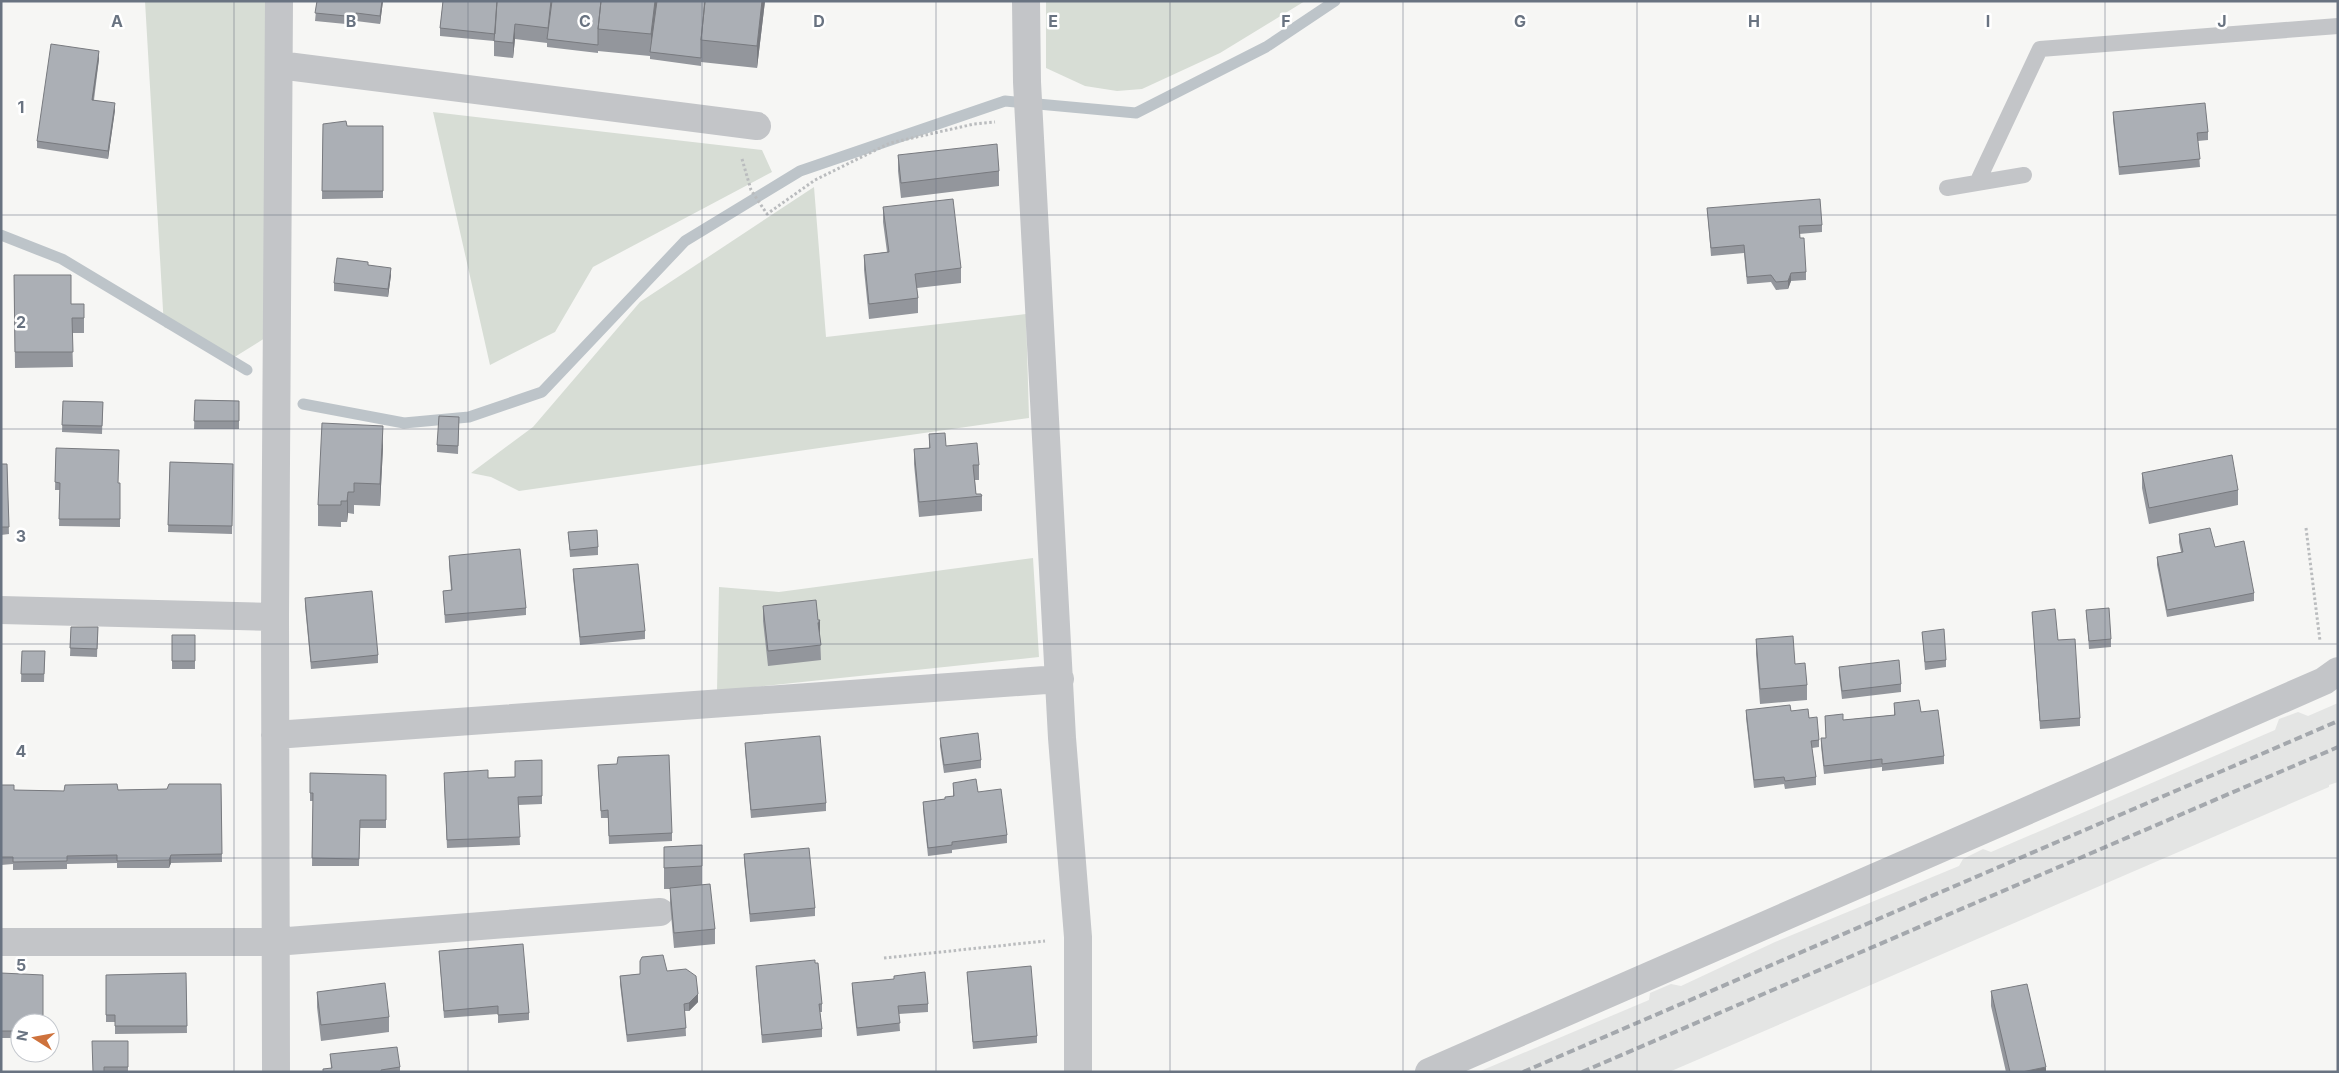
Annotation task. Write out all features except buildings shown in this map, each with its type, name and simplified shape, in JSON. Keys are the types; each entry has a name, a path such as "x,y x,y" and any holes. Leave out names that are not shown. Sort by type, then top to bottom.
{"street":[{"path":"276,1072 275,616 279,1"},
{"path":"1026,1 1027,82 1060,679 1078,937 1078,1072"},
{"path":"279,65 757,126"},
{"path":"1,610 275,616"},
{"path":"1429,1072 2331,676"},
{"path":"275,735 1060,679"},
{"path":"1,942 276,942 660,912"}],"lane":[{"path":"1977,183 2040,49 2338,26"},
{"path":"1947,188 2024,175"}],"path":[{"path":"751,190 767,214 815,180 890,143 974,124 1030,118"},
{"path":"2306,528 2331,676"},
{"path":"884,958 1078,937"}],"shaded area":[{"path":"145,1 265,1 265,338 233,358 164,327"},
{"path":"1046,1 1305,1 1220,53 1142,89 1117,91 1085,86 1046,68"},
{"path":"433,112 762,150 772,172 593,267 555,332 490,365"},
{"path":"814,187 826,337 1026,314 1029,418 519,491 491,477 471,473 533,427 640,302"},
{"path":"1033,558 1039,657 717,691 719,587 779,592"},
{"path":"2338,703 2338,782 1697,1060 1669,1072 1478,1072 1649,1000 1650,993 1671,984 1681,986 1775,942 1959,866 1963,859 1983,849 1991,852 2275,730 2279,719 2298,712 2308,716"}],"waterway":[{"path":"303,404 404,423 469,417 542,392 685,241 800,171 1005,101 1136,113 1266,47 1335,1"},
{"path":"1,235 62,259 247,370"}],"railway":[{"path":"1523,1072 2338,721"},
{"path":"1582,1072 2338,747"}]}
